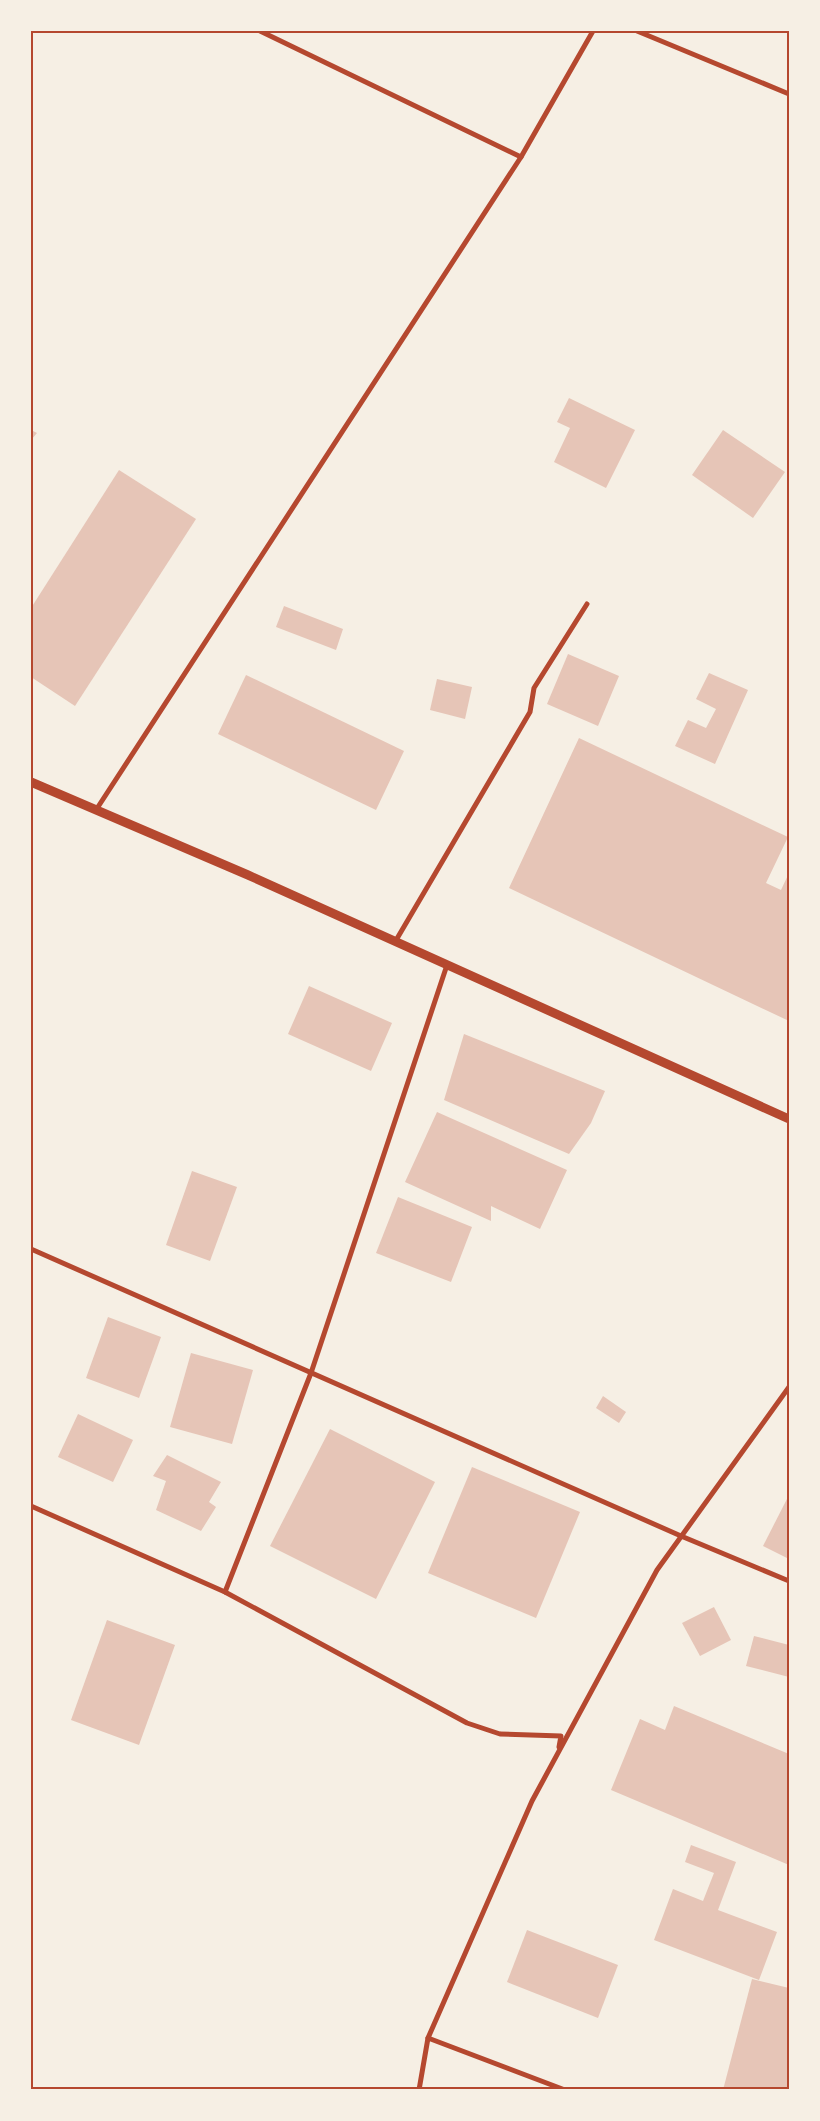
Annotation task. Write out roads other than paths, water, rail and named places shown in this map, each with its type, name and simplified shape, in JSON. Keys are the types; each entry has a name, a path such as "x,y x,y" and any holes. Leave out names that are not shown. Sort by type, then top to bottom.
{"street":[{"path":"260,31 520,158"},
{"path":"96,810 520,158 593,31"},
{"path":"637,31 789,94"},
{"path":"395,942 530,712 534,688 587,604"},
{"path":"31,782 447,965 789,1119"},
{"path":"225,1592 311,1373 447,965"},
{"path":"31,1249 681,1536 789,1581"},
{"path":"419,2090 428,2038 532,1800 657,1570 789,1387"},
{"path":"31,1506 225,1592 467,1723 500,1734 561,1736 558,1753"},
{"path":"428,2038 565,2090"}]}
